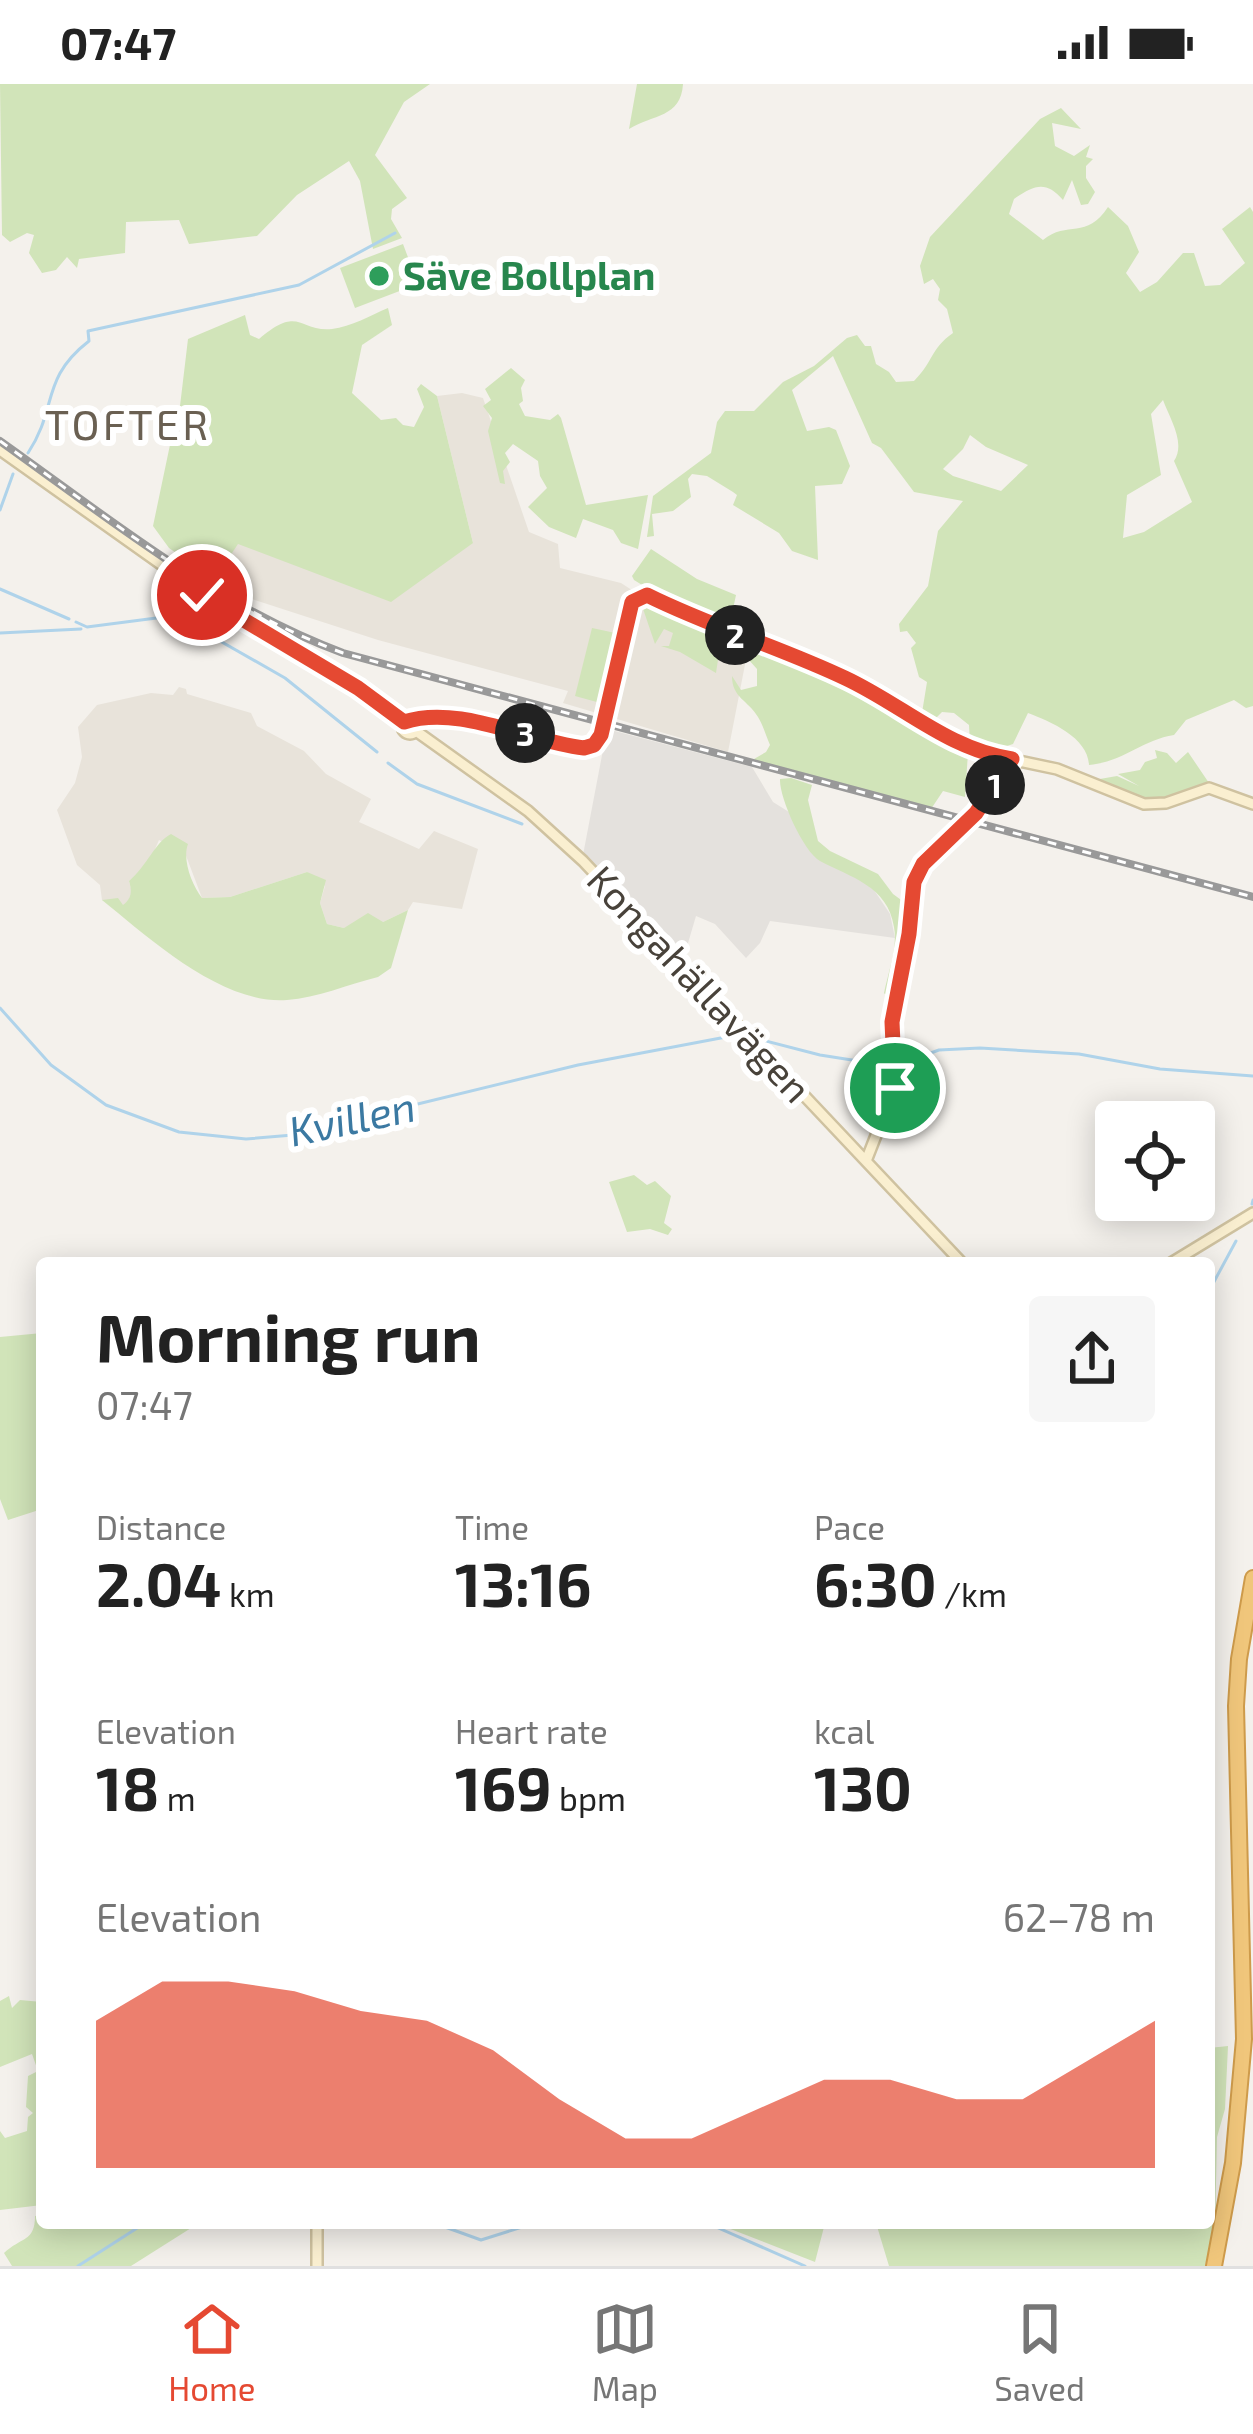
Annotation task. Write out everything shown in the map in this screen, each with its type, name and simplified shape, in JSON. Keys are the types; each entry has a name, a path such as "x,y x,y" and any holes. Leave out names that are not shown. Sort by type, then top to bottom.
{"highway":[{"path":"1214,2266 1231,2175 1244,2039 1236,1706 1253,1578"}],"street":[{"name":"Kongahällavägen","path":"0,450 202,595 358,688 516,801 583,860 959,1257"},
{"path":"411,724 418,716 477,721 586,747 600,737 630,607 637,596 647,595 676,611 842,676 962,746 1076,775 1144,804 1209,788 1253,804"},
{"path":"866,1161 889,1112 897,1076 892,1022 915,878 923,864 964,828 1012,759"},
{"path":"1181,1257 1253,1213"},
{"path":"317,2229 317,2266"}],"shaded area":[{"path":"462,393 483,398 529,532 558,544 560,568 621,583 669,614 749,644 728,752 563,703 568,691 378,640 249,598 214,581 237,544 473,543 437,396"},
{"path":"179,687 187,694 251,713 257,726 304,751 326,774 371,799 359,822 419,849 434,831 478,849 462,909 413,902 408,910 383,922 344,928 327,924 320,903 325,886 307,872 230,897 202,898 185,853 159,840 148,865 129,881 128,901 123,906 102,900 100,885 77,865 57,810 75,783 82,757 78,727 97,705 151,693 173,695"},
{"path":"607,729 752,767 773,802 789,812 799,833 874,890 890,914 895,938 770,921 746,958 715,924 696,916 683,960 583,855"}],"green space":[{"path":"0,84 430,84 404,102 375,155 407,198 392,209 391,219 402,238 373,249 360,181 349,161 297,195 257,236 189,244 179,220 126,222 125,253 79,259 77,268 67,257 56,270 42,273 29,253 34,235 27,233 10,242 2,235"},
{"path":"637,84 683,84 671,109 629,129"},
{"path":"1061,108 1081,129 1052,123 1055,146 1074,156 1090,145 1086,157 1093,159 1086,166 1086,178 1095,192 1088,204 1081,205 1072,180 1063,200 1051,189 1034,188 1014,199 1009,214 1043,240 1085,227 1108,207 1128,226 1139,252 1126,273 1140,292 1157,282 1183,253 1194,253 1205,286 1220,285 1245,263 1222,229 1250,207 1253,212 1253,706 1246,708 1234,700 1186,720 1174,735 1089,765 1076,739 1028,713 1013,744 1007,746 1010,756 970,746 969,725 954,713 942,712 929,725 921,719 927,682 919,677 911,648 916,643 907,631 900,632 899,624 928,586 938,531 963,501 914,492 872,443 833,356 792,390 807,431 836,430 850,466 842,484 815,486 818,560 792,551 779,533 733,505 737,495 707,476 692,474 688,479 691,497 673,511 652,514 654,536 647,537 653,496 711,453 717,422 725,411 754,411 783,382 814,366 847,338 857,335 865,346 871,346 876,364 896,382 914,381 953,333 947,309 938,300 940,289 933,279 924,284 920,266 930,237 1040,119","holes":["1163,400 1178,439 1174,461 1192,502 1144,532 1123,538 1127,495 1161,475 1151,414","970,435 986,447 1028,465 1001,491 953,476 943,469"]},
{"name":"Säve Bollplan","path":"403,244 418,284 355,308 340,268"},
{"path":"388,308 392,325 362,345 352,393 381,420 396,418 414,427 424,407 417,389 421,384 437,396 473,543 391,602 238,544 226,562 200,570 169,548 153,526 171,440 188,436 195,427 190,409 180,406 188,339 245,315 250,335 259,339 291,321 332,329"},
{"path":"511,368 525,380 519,404 525,416 550,420 558,414 561,418 586,505 648,495 638,549 621,543 613,530 583,519 576,538 549,527 528,507 547,488 538,461 513,444 505,453 510,462 503,471 505,484 500,483 488,431 492,418 483,406 491,400 485,389"},
{"path":"651,549 697,579 736,595 729,628 678,607 634,580 632,576"},
{"path":"648,599 715,631 716,673 661,646 669,646 673,633 664,629 655,644 640,600"},
{"path":"592,628 620,634 604,704 575,696"},
{"path":"754,646 849,684 968,753 965,797 943,791 931,809 758,762 754,759 770,745 758,717 735,689 732,676 741,690 757,686 757,669 748,659"},
{"path":"1155,750 1167,753 1176,763 1188,752 1209,783 1153,801 1094,780 1117,776 1139,786 1118,774 1140,770 1145,762 1157,758"},
{"path":"780,779 812,785 808,800 818,841 878,874 908,905 890,1019 884,993 895,943 890,913 876,892 820,861 806,846 783,798"},
{"path":"171,834 188,844 189,872 202,898 230,897 307,872 326,880 320,903 327,924 344,928 368,913 383,922 408,910 391,968 378,977 287,1000 262,999 212,981 102,900 118,898 123,905 130,894 129,881"},
{"path":"634,1175 647,1185 655,1181 671,1196 664,1223 672,1229 668,1235 650,1229 627,1232 609,1182"},
{"path":"36,1334 36,1511 8,1520 0,1499 0,1337"},
{"path":"9,1996 12,2008 20,2000 36,2001 36,2065 32,2054 0,2067 0,2001"},
{"path":"1228,2046 1225,2109 1217,2137 1215,2231 1205,2266 889,2266 878,2229 1215,2229 1215,2047"},
{"path":"36,2072 36,2206 0,2210 0,2131 5,2138 27,2131 33,2113 26,2107 28,2076"},
{"path":"35,2216 36,2229 190,2229 131,2266 12,2266 4,2253 30,2235"},
{"path":"730,2229 823,2229 815,2262"}],"waterway":[{"path":"28,453 56,381 89,341 88,331 299,285 395,233"},
{"path":"0,510 13,474"},
{"path":"0,589 69,619"},
{"path":"76,622 87,627 195,613 194,626"},
{"path":"0,633 81,629"},
{"path":"199,629 285,678 377,752"},
{"path":"388,763 417,784 522,824"},
{"name":"Kvillen","path":"0,1008 51,1065 106,1105 179,1132 246,1139 317,1133 578,1065 741,1038"},
{"name":"Kvillen","path":"758,1039 890,1066"},
{"name":"Kvillen","path":"900,1064 939,1050 980,1048 1079,1054 1160,1069 1253,1076"},
{"path":"1252,1204 1253,1200"},
{"path":"1215,1280 1236,1241"},
{"path":"78,2266 136,2229"},
{"path":"451,2229 481,2240 516,2229"},
{"path":"721,2229 805,2266"}],"railway":[{"path":"0,441 208,586 296,634 343,653 1253,897"}],"place":[{"name":"Säve Bollplan","path":"379,276"}],"district":[{"name":"TOFTER","path":"128,425"}],"route":[{"path":"202,595 358,688 404,722 418,716 465,719 584,748 594,745 601,735 632,602 647,595 676,611 842,676 962,746 1012,759 961,832 923,864 914,882 892,1022 895,1088"}]}
